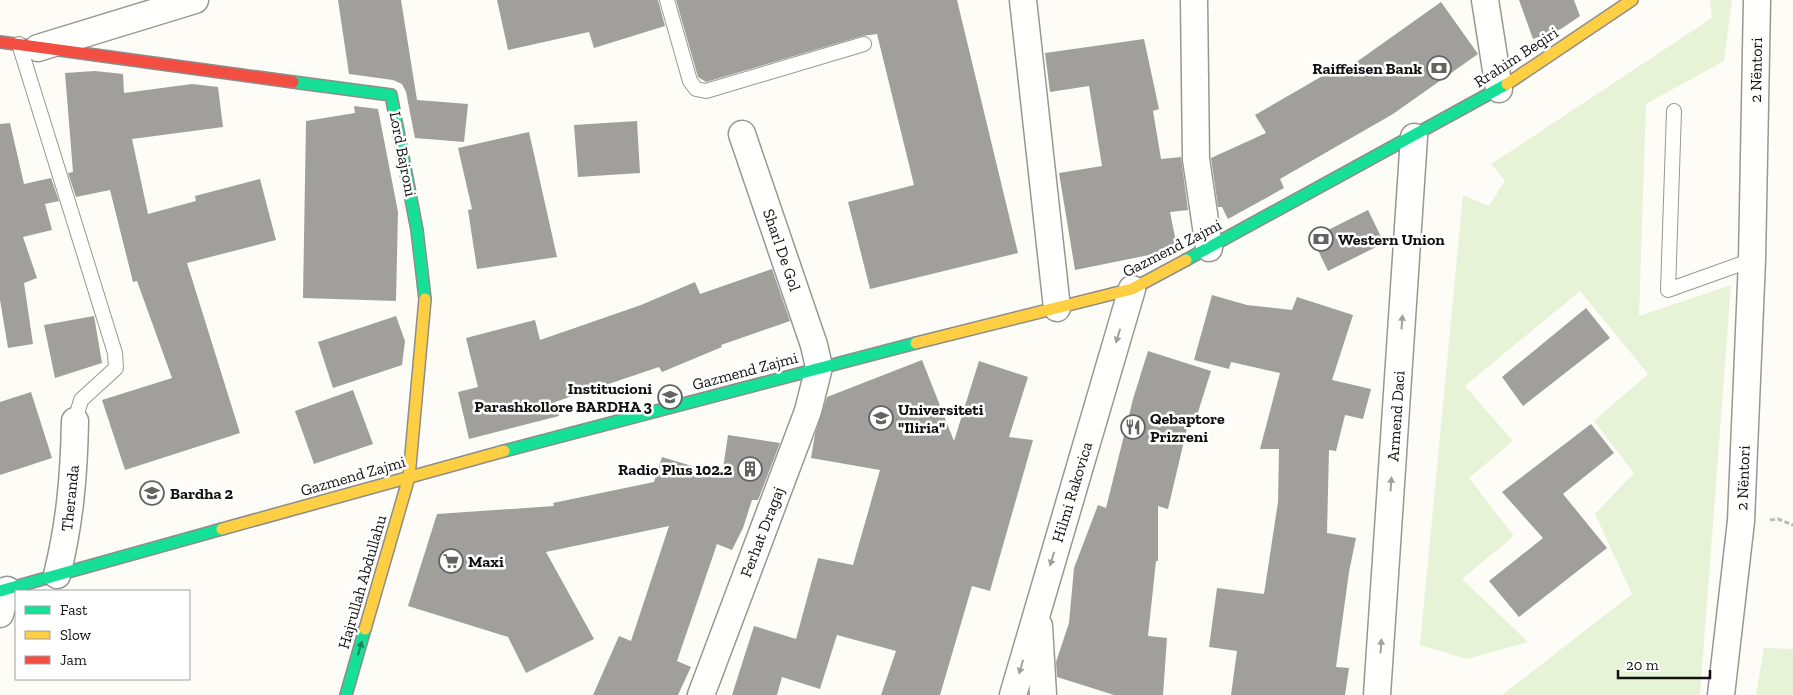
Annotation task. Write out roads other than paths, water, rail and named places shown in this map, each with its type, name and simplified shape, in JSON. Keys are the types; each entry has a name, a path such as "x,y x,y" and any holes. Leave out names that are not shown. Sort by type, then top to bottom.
{"street":[{"name":"Lord Bajroni","path":"29,46 194,0"},
{"path":"1023,0 1057,308"},
{"path":"1194,0 1196,159 1209,248"},
{"path":"1485,0 1499,89"},
{"name":"Rrahim Beqiri","path":"1414,137 1499,89 1632,0"},
{"name":"2 Nëntori","path":"1721,695 1741,521 1752,260 1757,0"},
{"name":"Lord Bajroni","path":"0,42 391,95 418,230 425,302 417,370 409,478"},
{"name":"Sharl De Gol","path":"742,134 814,345 819,367"},
{"name":"Gazmend Zajmi","path":"3,590 819,367 1132,289 1414,137"},
{"name":"Armend Daci","path":"1377,695 1414,137"},
{"name":"Hilmi Rakovica","path":"1013,695 1132,289"},
{"name":"Ferhat Dragaj","path":"700,695 808,411 819,367"},
{"name":"Theranda","path":"57,575 66,539 74,485 76,421"},
{"name":"Hajrullah Abdullahu","path":"346,695 409,478"},
{"path":"0,614 3,590"},
{"path":"1038,606 1043,695"}],"lane":[{"path":"667,0 690,81 696,89 706,91 864,44"},
{"path":"29,46 115,353 116,368 81,400 76,421"},
{"path":"1674,111 1668,290 1752,260"}],"place":[{"name":"Raiffeisen Bank","path":"1439,68"},
{"name":"Western Union","path":"1321,239"},
{"name":"Institucioni Parashkollore BARDHA 3","path":"670,397"},
{"name":"Universiteti \"Iliria\"","path":"881,418"},
{"name":"Qebaptore Prizreni","path":"1133,427"},
{"name":"Radio Plus 102.2","path":"750,469"},
{"name":"Bardha 2","path":"152,493"},
{"name":"Maxi","path":"451,561"}]}
